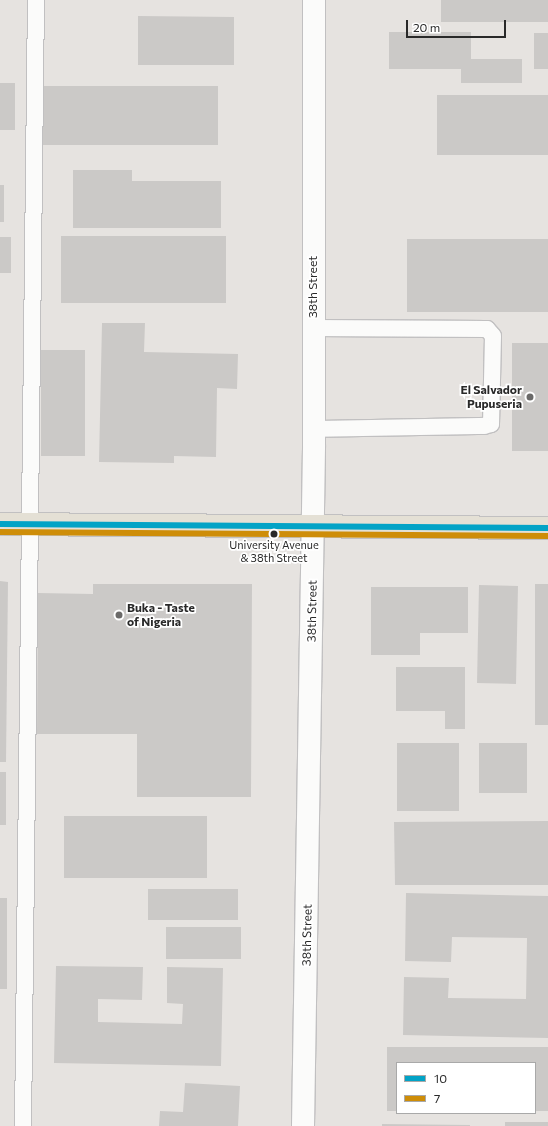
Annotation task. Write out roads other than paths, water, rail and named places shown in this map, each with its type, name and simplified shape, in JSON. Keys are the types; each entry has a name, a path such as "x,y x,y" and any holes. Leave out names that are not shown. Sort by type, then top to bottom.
{"main road":[{"path":"0,524 548,528"}],"street":[{"name":"38th Street","path":"304,1126 314,429 312,328 314,0"}],"lane":[{"path":"23,1126 28,524 36,0"},
{"path":"312,328 487,329 493,336 491,424 484,426 314,429"}],"place":[{"name":"El Salvador Pupuseria","path":"530,397"},
{"name":"University Avenue & 38th Street","path":"274,534"},
{"name":"Buka - Taste of Nigeria","path":"119,615"}]}
